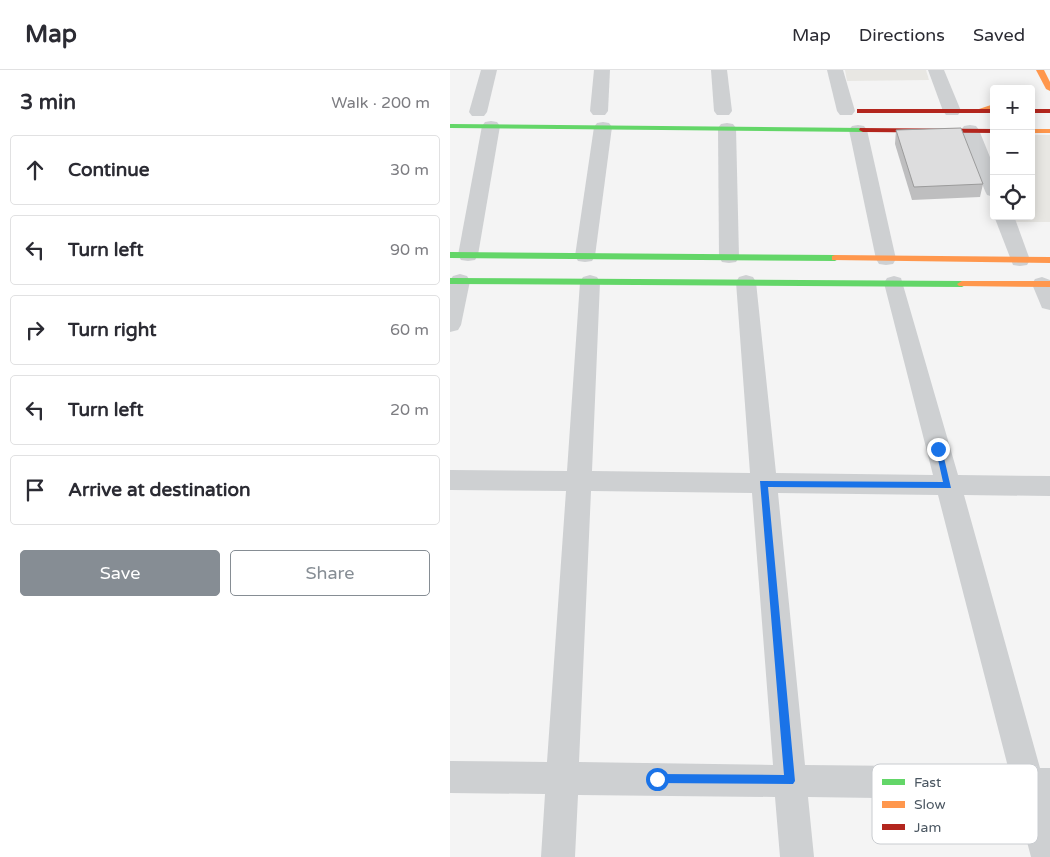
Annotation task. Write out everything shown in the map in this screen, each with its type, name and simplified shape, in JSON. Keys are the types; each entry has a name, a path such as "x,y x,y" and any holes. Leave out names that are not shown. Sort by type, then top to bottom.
{"street":[{"path":"488,70 459,255 588,269 746,282 1020,260 1050,260"},
{"path":"558,857 579,482 588,269 602,70"},
{"path":"719,70 724,115 729,257"},
{"path":"835,70 842,111 990,110"},
{"path":"936,70 952,110"},
{"path":"1040,70 1050,89"},
{"path":"977,110 990,107"},
{"path":"1035,111 1050,111"},
{"path":"450,126 481,115 724,115 858,130 990,131"},
{"path":"858,130 890,271 948,485 1033,764"},
{"path":"970,130 990,181"},
{"path":"1035,131 1050,131"},
{"path":"1005,220 1020,260"},
{"path":"450,325 455,281 729,257 890,271 1047,291"},
{"path":"746,282 796,857"},
{"path":"450,480 1050,486"},
{"path":"450,777 872,782"},
{"path":"1039,784 1048,857"}],"shaded area":[{"path":"845,70 926,70 929,80 847,81"},
{"path":"1035,135 1050,135 1050,222 1011,222 1010,220 1035,220"}],"building":[{"path":"961,128 983,184 914,187 896,130"}],"traffic: fast":[{"path":"450,126 863,130"},
{"path":"450,255 835,258"},
{"path":"450,281 962,284"}],"traffic: slow":[{"path":"1040,70 1050,89"},
{"path":"977,111 990,107"},
{"path":"1035,131 1050,131"},
{"path":"835,258 1050,260"},
{"path":"962,284 1050,284"}],"traffic: jam":[{"path":"860,111 990,111"},
{"path":"1035,111 1050,111"},
{"path":"863,130 990,131"}],"route":[{"path":"657,779 790,781 763,484 948,485 938,449"}]}
